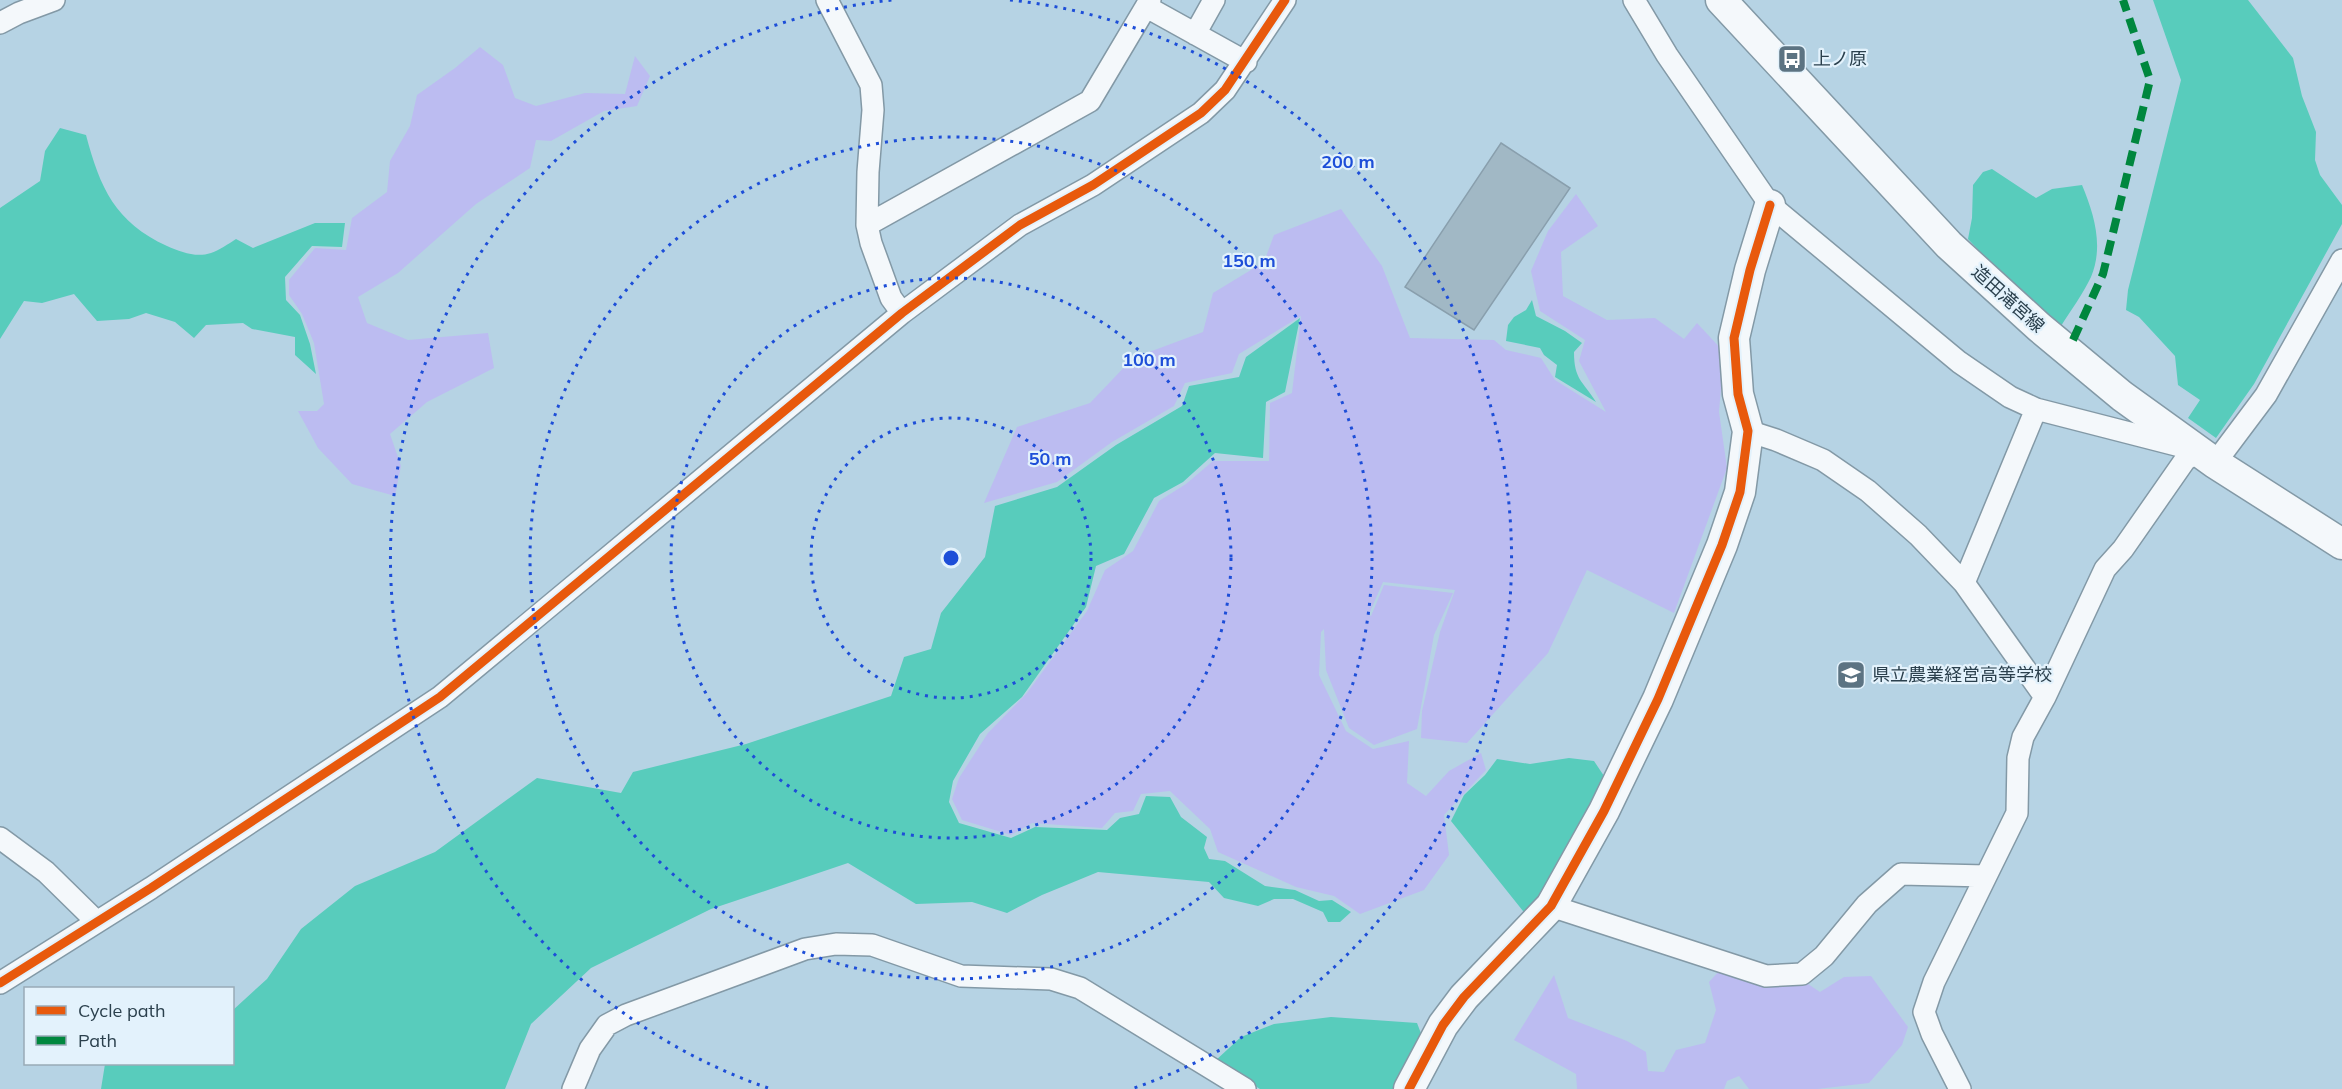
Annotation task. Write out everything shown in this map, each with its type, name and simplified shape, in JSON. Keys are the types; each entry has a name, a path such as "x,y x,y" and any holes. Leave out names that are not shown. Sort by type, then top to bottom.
{"street":[{"path":"0,23 54,0"},
{"path":"827,0 871,85 873,110 867,225 871,243 891,298 902,313"},
{"path":"1195,34 1214,0"},
{"path":"0,983 151,888 440,697 902,313 1020,225 1093,184 1201,113 1225,90 1246,62 1285,0"},
{"path":"1634,0 1666,55 1770,205 1959,362 2010,397 2037,409 2207,457"},
{"name":"造田滝宮線","path":"1721,0 1949,245 2039,327 2113,388 2207,457 2342,544"},
{"path":"867,225 1090,101 1152,5 1195,34 1246,62"},
{"path":"1409,1089 1443,1025 1464,997 1551,906 1604,811 1663,688 1722,545 1740,492 1748,431 1738,394 1734,338 1750,270 1770,205"},
{"path":"1960,1089 1932,1034 1924,1012 1935,982 2017,813 2018,758 2023,737 2045,697 2105,569 2123,549 2185,460 2207,457 2266,395 2342,260"},
{"path":"1964,583 2037,409"},
{"path":"1748,431 1823,460 1868,491 1918,536 1964,583 2045,697"},
{"path":"0,838 46,872 96,921"},
{"path":"1551,906 1766,976 1802,974 1824,956 1867,904 1900,874 1986,876"},
{"path":"573,1089 591,1049 607,1025 626,1015 805,949 836,944 872,945 961,976 1051,979 1080,988 1245,1089"}],"shaded area":[{"path":"2153,0 2248,0 2293,58 2302,96 2316,132 2315,160 2320,175 2342,205 2342,224 2254,384 2216,438 2188,418 2200,400 2178,385 2175,356 2139,317 2126,310 2128,290 2181,80"},
{"path":"480,47 503,65 515,98 536,106 585,93 625,94 635,56 650,76 637,106 604,111 551,141 536,140 530,168 476,204 398,273 358,297 367,323 408,340 488,333 494,368 427,402 390,434 401,466 395,496 352,484 318,448 298,411 317,411 324,404 314,343 302,314 289,295 289,280 315,248 346,250 352,218 387,192 390,161 410,126 417,95"},
{"path":"60,128 86,135 104,187 122,214 149,237 183,252 194,255 211,253 236,239 253,248 315,223 345,223 342,247 312,246 285,277 286,300 300,315 310,344 316,374 295,355 295,337 252,329 243,323 206,325 194,338 175,322 146,313 129,319 97,321 74,294 42,303 24,301 0,339 0,208 40,181 45,151"},
{"path":"1992,169 2036,198 2052,189 2082,185 2094,219 2097,254 2091,277 2061,326 1995,268 1968,239 1972,218 1973,185 1983,172"},
{"path":"1576,194 1598,226 1561,252 1563,296 1607,320 1655,318 1684,339 1697,323 1724,352 1719,412 1727,468 1674,613 1587,570 1548,653 1467,743 1421,738 1422,711 1440,632 1455,590 1383,582 1369,614 1366,613 1371,616 1384,585 1453,593 1434,635 1417,729 1374,745 1349,728 1326,670 1324,629 1321,632 1319,675 1346,731 1373,749 1409,741 1407,783 1426,796 1449,771 1481,753 1486,770 1444,815 1449,855 1424,890 1360,914 1334,896 1296,887 1218,852 1210,829 1170,791 1141,794 1133,811 1115,813 1102,828 1032,823 1011,835 962,820 952,799 959,778 988,733 1027,693 1087,611 1105,570 1133,551 1159,501 1186,484 1213,461 1269,461 1270,403 1292,393 1301,316 1239,354 1232,373 1185,383 1174,406 1112,442 1057,482 984,503 1017,427 1090,403 1133,358 1203,332 1213,293 1264,262 1274,235 1341,209 1382,266 1410,338 1494,340 1506,350 1541,358 1555,380 1606,412 1579,361 1585,340 1540,311 1531,271 1548,231"},
{"path":"1532,300 1536,316 1582,343 1574,352 1574,361 1580,380 1596,402 1555,377 1557,365 1544,355 1540,348 1506,341 1508,325 1514,317 1526,310"},
{"path":"1300,318 1285,392 1266,402 1263,458 1215,453 1183,482 1154,498 1124,554 1096,566 1086,607 1022,697 980,734 953,781 949,802 959,823 1011,838 1035,827 1107,830 1120,818 1139,814 1146,796 1170,797 1181,817 1207,837 1204,848 1209,859 1225,861 1265,886 1295,890 1319,901 1332,900 1351,912 1340,922 1328,922 1323,912 1293,899 1274,899 1258,906 1224,898 1209,882 1098,872 1042,895 1007,913 972,902 916,904 848,863 711,909 591,968 531,1024 505,1089 101,1089 105,1065 234,1065 234,1009 267,979 301,929 355,886 435,852 537,778 621,793 633,772 746,744 891,696 904,657 931,649 941,613 985,557 995,506 1057,487 1116,445 1182,406 1189,386 1239,377 1246,357"},
{"path":"1569,758 1594,761 1606,779 1571,848 1527,916 1451,821 1464,795 1485,775 1497,759 1530,764"},
{"path":"1721,969 1761,987 1805,982 1820,992 1844,977 1871,976 1908,1027 1902,1045 1869,1083 1817,1089 1749,1089 1739,1076 1727,1081 1724,1089 1577,1089 1576,1074 1514,1040 1554,975 1568,1018 1627,1041 1646,1052 1648,1071 1664,1072 1676,1050 1705,1043 1716,1010 1709,982"},
{"path":"1331,1017 1417,1023 1422,1036 1396,1089 1260,1089 1215,1061 1241,1037 1274,1024"}],"building":[{"path":"1501,143 1570,188 1474,330 1405,287"}],"marked path":[{"path":"2073,340 2103,274 2150,80 2123,0"}],"cycle path":[{"path":"0,983 151,888 440,697 902,313 1020,225 1093,185 1201,113 1225,90 1285,0"},
{"path":"1409,1089 1443,1025 1464,997 1551,906 1604,811 1658,699 1722,545 1740,492 1748,431 1738,394 1734,338 1750,270 1770,205"}],"place":[{"name":"上ノ原","path":"1792,59"},
{"name":"県立農業経営高等学校","path":"1851,675"}]}
